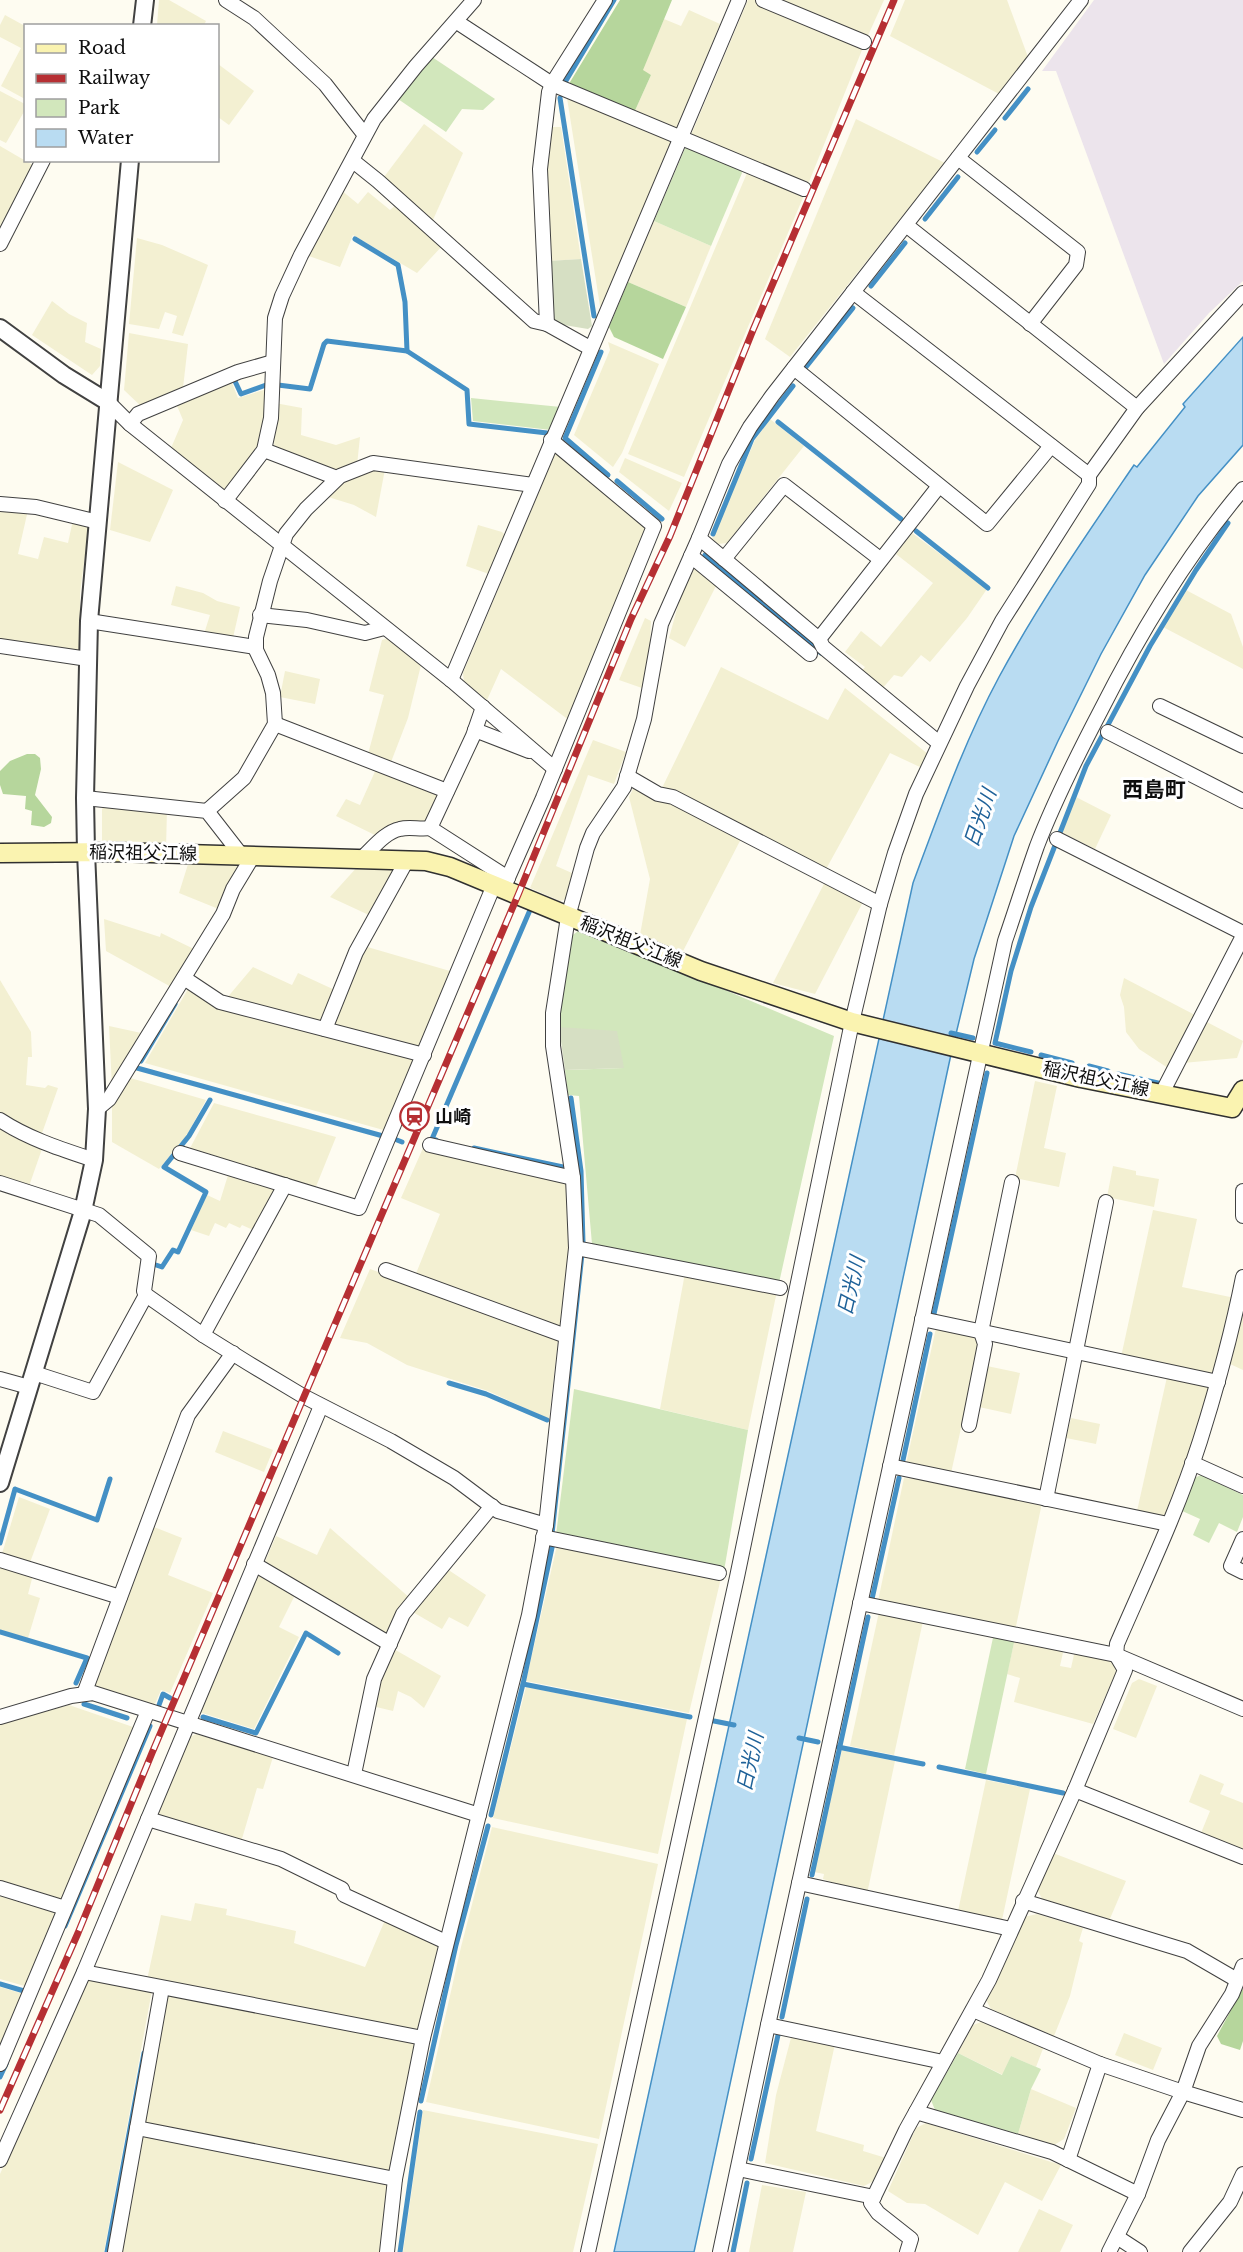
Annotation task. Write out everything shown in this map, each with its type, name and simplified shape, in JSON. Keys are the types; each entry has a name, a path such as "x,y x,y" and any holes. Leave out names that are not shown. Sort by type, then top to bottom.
{"main road":[{"name":"稲沢祖父江線","path":"0,853 86,852 426,861 502,884 568,917 734,984 854,1023 1081,1078 1238,1109 1243,1090"}],"street":[{"path":"142,24 145,0"},
{"path":"226,0 254,18 325,84 364,134"},
{"path":"225,501 264,450 271,418 275,318 282,296 327,203 353,161 364,134 391,96 474,0"},
{"path":"547,324 540,169 549,92 605,0"},
{"path":"451,680 739,0"},
{"path":"763,0 864,42"},
{"path":"387,2252 395,2179 423,2038 529,1615 544,1531 576,1248 573,1178 554,1046 553,1013 568,917 586,848 593,833 624,788 644,719 661,624 729,464 750,427 1082,0"},
{"path":"457,22 552,84 804,189"},
{"path":"958,158 1078,252 1076,265 1030,324"},
{"path":"353,161 534,321 547,324 590,348"},
{"path":"0,244 43,162"},
{"path":"0,1483 83,1211 94,1160 97,1109 85,798 89,621 130,162"},
{"path":"906,225 1137,408"},
{"path":"853,292 1089,475"},
{"path":"588,2252 737,1577 880,904 902,833 939,743 1002,621 1089,484 1089,475 1137,408 1243,293"},
{"path":"0,328 64,375 108,402 130,424 451,680 555,769"},
{"path":"130,424 138,414 238,372 273,362"},
{"path":"794,368 987,524 1051,446"},
{"path":"180,1153 359,1208 424,1055 555,769 654,526 551,440"},
{"path":"264,450 337,478"},
{"path":"207,811 244,778 275,723 273,693 256,647 255,637 260,615 286,534 337,478 373,463 532,485"},
{"path":"724,559 784,485 880,560"},
{"path":"819,639 939,486"},
{"path":"720,2252 922,1319 977,1053 1005,941 1038,845 1078,753 1121,670 1178,573 1212,525 1243,489"},
{"path":"0,504 36,507 98,522"},
{"path":"699,538 819,639 823,647 939,743"},
{"path":"691,556 810,654"},
{"path":"260,615 308,620 365,633 384,628"},
{"path":"89,621 256,647"},
{"path":"0,646 88,659"},
{"path":"1160,706 1243,746"},
{"path":"430,828 475,730 483,707"},
{"path":"275,723 447,791"},
{"path":"475,730 539,755"},
{"path":"1108,732 1243,801"},
{"path":"627,776 658,794 673,797 880,904"},
{"path":"85,798 207,811 247,856 223,914 109,1099 97,1109"},
{"path":"362,858 390,832 402,828 422,830 430,828"},
{"path":"430,828 502,884"},
{"path":"1057,839 1243,935 1162,1093"},
{"path":"325,1029 356,952 406,860"},
{"path":"184,978 220,1002 424,1055"},
{"path":"0,1120 15,1130 49,1145 94,1160"},
{"path":"430,1145 573,1178"},
{"path":"969,1425 985,1344 981,1332 1012,1182"},
{"path":"0,1183 99,1215 149,1256 144,1291 146,1294 232,1353 321,1406 409,1451 453,1478 498,1511 544,1531 719,1573"},
{"path":"203,1335 285,1185"},
{"path":"1243,1191 1243,1216"},
{"path":"1046,1499 1106,1202"},
{"path":"576,1248 780,1288"},
{"path":"386,1270 566,1336"},
{"path":"907,2252 910,2239 878,2213 871,2203 916,2112 989,1980 1075,1790 1125,1670 1116,1655 1117,1644 1192,1463 1218,1382 1243,1277"},
{"path":"0,1379 32,1380 93,1392 146,1294"},
{"path":"922,1319 1218,1382"},
{"path":"84,1694 188,1414 232,1353"},
{"path":"0,2160 84,1972 321,1406"},
{"path":"1192,1463 1243,1486"},
{"path":"890,1466 1168,1524"},
{"path":"354,1774 374,1678 403,1614 492,1506"},
{"path":"1243,1539 1231,1566 1243,1572"},
{"path":"0,1560 120,1597"},
{"path":"254,1564 390,1644"},
{"path":"860,1603 1116,1655 1243,1709"},
{"path":"0,1717 93,1693 479,1815"},
{"path":"0,2064 148,1711"},
{"path":"1075,1790 1243,1857"},
{"path":"148,1819 280,1859 342,1889 344,1895 446,1942"},
{"path":"799,1883 1011,1929"},
{"path":"0,1888 65,1908"},
{"path":"1023,1901 1187,1951 1237,1980"},
{"path":"1109,2252 1138,2194 1158,2140 1183,2092 1200,2046 1232,1994 1243,1965"},
{"path":"84,1972 423,2038"},
{"path":"115,2252 162,1988"},
{"path":"974,2010 1100,2064 1243,2110"},
{"path":"768,2025 943,2062"},
{"path":"1068,2160 1100,2064"},
{"path":"916,2112 1052,2152 1138,2194"},
{"path":"137,2128 395,2179"},
{"path":"738,2169 874,2197"},
{"path":"1190,2252 1230,2202 1243,2174"},
{"path":"1117,2236 1140,2252"}],"shaded area":[{"path":"159,0 169,0 206,21 204,24 157,24"},
{"path":"748,0 758,0 864,45 807,187 691,135"},
{"path":"771,0 884,0 866,40"},
{"path":"905,0 1007,0 1028,57 999,94 890,36"},
{"path":"1094,0 1243,0 1243,281 1209,313 1164,364 1056,71 1042,71"},
{"path":"689,10 720,24 676,131 633,115 651,75 642,71 664,19 681,26"},
{"path":"5,15 24,25 24,98 1,86 21,48 0,37 0,25"},
{"path":"219,65 254,91 229,125 219,118"},
{"path":"0,91 24,103 24,112 6,143 0,140"},
{"path":"567,98 672,140 602,307 600,306"},
{"path":"856,119 945,163 790,357 765,339"},
{"path":"424,124 463,153 432,222 381,181"},
{"path":"551,127 561,127 581,259 548,261 545,169"},
{"path":"0,146 36,167 0,236"},
{"path":"756,171 805,193 684,477 628,454 747,173"},
{"path":"341,190 358,204 368,192 390,210 397,204 443,245 417,273 353,235 340,267 306,255"},
{"path":"654,221 711,246 686,307 628,282"},
{"path":"137,238 162,245 208,265 183,336 172,333 177,316 165,312 159,329 129,324"},
{"path":"52,301 69,314 87,323 85,342 101,349 100,366 92,375 32,335"},
{"path":"129,333 188,344 183,388 143,408 124,390"},
{"path":"608,342 659,364 622,453 613,467 574,435 610,350"},
{"path":"230,378 238,398 267,389 259,450 232,488 224,489 171,448 183,420 175,401"},
{"path":"275,403 302,408 301,435 336,445 360,437 357,465 335,473 274,449"},
{"path":"770,419 804,446 727,543 718,544 712,539 755,440"},
{"path":"559,452 647,525 570,721 501,669 487,700 464,683 463,673 555,454"},
{"path":"625,458 682,483 669,511 619,472"},
{"path":"118,462 173,490 150,542 110,530"},
{"path":"374,468 385,469 376,517 354,505 325,496 341,481"},
{"path":"0,507 28,510 18,554 38,559 44,537 68,543 73,520 89,524 80,593 80,649 77,652 0,641"},
{"path":"478,525 502,532 506,536 489,574 466,566"},
{"path":"912,533 987,589 967,618 930,662 921,655 902,677 894,675 881,690 860,673 865,667 845,652 861,631 881,647 933,583 896,554"},
{"path":"694,569 698,569 717,584 685,647 669,638 680,598"},
{"path":"176,586 240,607 232,642 203,637 210,615 171,605"},
{"path":"1186,590 1231,614 1243,647 1243,669 1163,627"},
{"path":"645,618 651,621 650,646 642,688 619,680"},
{"path":"388,638 421,665 408,718 391,762 368,754 384,695 369,691 382,640"},
{"path":"721,667 828,720 845,688 928,754 922,768 890,753 825,871 661,790"},
{"path":"285,671 320,679 315,704 280,697"},
{"path":"593,740 626,752 614,784 588,775 556,866 572,873 566,899 560,901 530,888"},
{"path":"377,767 438,792 441,798 427,825 381,838 336,816 346,799 360,805"},
{"path":"635,785 742,837 682,953 640,935 650,879 629,797"},
{"path":"1076,797 1111,815 1095,849 1061,832"},
{"path":"106,803 167,809 166,849 102,846 102,809"},
{"path":"189,861 246,862 221,910 179,893"},
{"path":"359,865 397,869 371,916 330,897"},
{"path":"826,880 864,900 815,994 773,983"},
{"path":"104,919 160,937 161,933 196,950 173,988 106,951"},
{"path":"364,946 450,971 419,1048 332,1025"},
{"path":"253,967 292,985 298,973 337,991 321,1023 226,999"},
{"path":"1124,978 1195,1015 1168,1068 1139,1049 1126,1032 1124,1007 1120,995"},
{"path":"0,980 31,1032 32,1057 28,1057 26,1085 45,1088 48,1085 58,1088 41,1136 0,1115"},
{"path":"188,989 414,1056 416,1061 387,1131 145,1063"},
{"path":"1205,1021 1243,1041 1237,1058 1183,1063"},
{"path":"109,1026 146,1034 112,1087"},
{"path":"127,1077 206,1100 187,1135 159,1169 112,1142 112,1102"},
{"path":"1035,1081 1057,1086 1044,1148 1066,1153 1059,1187 1015,1178"},
{"path":"214,1103 336,1137 315,1189 188,1152"},
{"path":"0,1123 43,1146 28,1189 0,1178"},
{"path":"423,1148 563,1179 567,1183 570,1247 560,1327 415,1276 440,1214 401,1198"},
{"path":"1113,1166 1136,1171 1136,1175 1159,1179 1154,1207 1107,1197"},
{"path":"229,1172 276,1188 253,1230 229,1223 226,1228 215,1223 209,1236 191,1230 207,1195 220,1201"},
{"path":"1153,1210 1197,1219 1182,1287 1235,1298 1217,1370 1212,1375 1121,1357"},
{"path":"370,1269 555,1336 558,1341 549,1419 488,1391 407,1365 367,1343 340,1338"},
{"path":"685,1273 777,1291 748,1430 660,1409"},
{"path":"1241,1316 1243,1316 1243,1370 1230,1364"},
{"path":"936,1328 976,1337 980,1343 951,1473 906,1464"},
{"path":"987,1366 1020,1373 1011,1414 979,1407"},
{"path":"1167,1377 1207,1385 1211,1391 1169,1511 1163,1516 1137,1511"},
{"path":"1071,1418 1100,1424 1096,1444 1066,1438"},
{"path":"223,1431 273,1450 264,1472 215,1452"},
{"path":"904,1478 939,1481 1042,1503 1015,1631 878,1601"},
{"path":"19,1497 50,1509 29,1565 1,1557"},
{"path":"154,1527 182,1538 168,1575 213,1593 170,1693 161,1690 154,1706 94,1687"},
{"path":"330,1528 411,1599 389,1637 264,1564 276,1536 317,1555"},
{"path":"557,1545 721,1578 689,1713 526,1681"},
{"path":"0,1565 33,1575 28,1594 40,1598 28,1638 0,1630"},
{"path":"447,1569 486,1595 468,1627 449,1617 442,1629 411,1611"},
{"path":"261,1574 296,1593 279,1627 299,1637 254,1729 199,1712 256,1575"},
{"path":"879,1612 923,1621 894,1755 850,1746"},
{"path":"1015,1638 1064,1648 1060,1666 1071,1668 1075,1650 1113,1659 1116,1672 1093,1724 1014,1702 1020,1678 1007,1674"},
{"path":"392,1648 441,1676 424,1708 411,1697 398,1691 393,1711 372,1706 377,1679"},
{"path":"1139,1679 1157,1686 1136,1738 1113,1729 1132,1683"},
{"path":"526,1687 687,1719 658,1854 493,1818"},
{"path":"69,1705 136,1728 63,1903 0,1884 0,1724"},
{"path":"196,1734 273,1757 263,1789 257,1788 241,1842 158,1819 157,1814 190,1737"},
{"path":"842,1750 895,1761 867,1894 823,1879 824,1874 814,1872"},
{"path":"1200,1774 1224,1784 1220,1794 1243,1803 1243,1850 1201,1833 1210,1811 1189,1802"},
{"path":"986,1780 1030,1789 1002,1920 958,1911"},
{"path":"492,1827 658,1864 599,2139 426,2102 461,1947"},
{"path":"1053,1853 1126,1881 1109,1921 1042,1899 1037,1889"},
{"path":"0,1893 61,1911 28,1987 0,1979"},
{"path":"195,1903 227,1909 226,1915 296,1931 294,1943 365,1967 385,1920 438,1945 420,2030 414,2033 147,1980 161,1915 191,1921"},
{"path":"1037,1914 1083,1928 1079,1941 1083,1943 1070,1996 1054,2036 991,2009 986,2000 995,1985 1024,1917"},
{"path":"89,1977 152,1990 104,2252 0,2252 0,2174"},
{"path":"0,1987 24,1994 0,2051"},
{"path":"169,1992 416,2040 391,2174 142,2123 164,1996"},
{"path":"984,2021 1044,2046 1036,2067 1011,2056 1003,2075 958,2053 973,2025"},
{"path":"1124,2033 1162,2048 1153,2070 1115,2055"},
{"path":"792,2034 835,2044 816,2131 864,2145 863,2151 886,2158 874,2181 864,2186 765,2163 776,2095"},
{"path":"1031,2089 1076,2108 1064,2139 1054,2145 1018,2134"},
{"path":"423,2110 598,2144 573,2252 403,2252"},
{"path":"926,2123 1061,2165 1042,2201 1005,2182 978,2235 925,2204 907,2203 888,2191 916,2128"},
{"path":"141,2135 389,2182 382,2252 120,2252"},
{"path":"762,2185 806,2192 793,2252 749,2252"},
{"path":"1039,2209 1073,2225 1060,2252 1018,2252"}],"green space":[{"path":"620,0 672,0 643,70 651,75 633,115 567,87"},
{"path":"432,57 495,99 483,110 462,109 446,132 398,99"},
{"path":"686,146 740,166 742,173 711,246 654,221"},
{"path":"581,259 592,326 588,329 558,324 552,317 548,261"},
{"path":"628,282 686,307 663,359 614,337 609,327"},
{"path":"471,398 561,407 551,430 473,421"},
{"path":"27,754 35,754 40,758 41,769 35,795 52,817 51,823 44,827 31,825 32,811 25,809 26,796 3,794 0,785 0,771 10,761"},
{"path":"581,929 834,1036 779,1283 592,1244 579,1096 568,1095 565,1070 623,1068 559,1027 570,937"},
{"path":"559,1027 617,1031 624,1068 565,1070"},
{"path":"574,1389 748,1430 724,1571 556,1535"},
{"path":"1201,1475 1243,1495 1243,1517 1237,1532 1219,1523 1209,1543 1193,1535 1200,1519 1180,1510 1192,1479"},
{"path":"994,1633 1015,1638 986,1774 965,1769"},
{"path":"1243,1988 1243,2041 1240,2050 1221,2044 1217,2036"},
{"path":"958,2053 1002,2075 1011,2056 1041,2069 1031,2089 1018,2134 935,2110 931,2100"}],"water":[{"name":"日光川","path":"1243,337 1243,445 1198,496 1145,575 1101,654 1014,836 974,959 950,1059 694,2252 614,2252 913,883 974,727 1030,622 1134,465 1137,467 1185,407 1183,404"}],"waterway":[{"path":"564,84 614,0"},
{"path":"1005,118 1028,89"},
{"path":"560,98 594,316"},
{"path":"977,152 995,130"},
{"path":"925,219 958,177"},
{"path":"355,239 398,265 405,302 407,351 467,390 469,424 547,433"},
{"path":"871,286 905,243"},
{"path":"806,367 853,308"},
{"path":"278,385 310,389 324,344 327,341 407,351"},
{"path":"601,352 565,438 608,475"},
{"path":"233,377 241,394 266,385"},
{"path":"713,534 752,439 793,386"},
{"path":"778,422 901,519"},
{"path":"617,481 662,519"},
{"path":"1031,1052 995,1043 1011,971 1031,907 1086,766 1150,646 1196,570 1228,523"},
{"path":"916,531 988,588"},
{"path":"705,555 821,653"},
{"path":"436,1140 432,1139 530,910"},
{"path":"141,1061 175,1004"},
{"path":"951,1033 973,1038"},
{"path":"1041,1055 1072,1063"},
{"path":"1089,1066 1108,1071"},
{"path":"137,1068 383,1136"},
{"path":"934,1314 987,1073"},
{"path":"1118,1074 1158,1083"},
{"path":"571,1098 581,1171 583,1243"},
{"path":"156,1265 162,1267 173,1250 178,1252 206,1192 164,1167 189,1136 210,1100"},
{"path":"397,1140 402,1142"},
{"path":"474,1148 563,1167"},
{"path":"552,1534 582,1254"},
{"path":"903,1460 930,1334"},
{"path":"449,1383 486,1394 547,1420"},
{"path":"872,1599 899,1478"},
{"path":"0,1543 15,1489 97,1520 110,1479"},
{"path":"491,1815 523,1684 553,1543"},
{"path":"812,1875 868,1617"},
{"path":"0,1632 87,1658 76,1683"},
{"path":"203,1717 256,1733 306,1633 338,1653"},
{"path":"523,1684 690,1717"},
{"path":"159,1705 163,1694 170,1698"},
{"path":"84,1704 127,1718"},
{"path":"714,1721 734,1725"},
{"path":"65,1926 150,1726 147,1725"},
{"path":"799,1738 818,1742"},
{"path":"838,1747 923,1764"},
{"path":"939,1767 1063,1793"},
{"path":"421,2101 456,1945 488,1826"},
{"path":"782,2017 807,1899"},
{"path":"0,1984 24,1991"},
{"path":"751,2159 778,2035"},
{"path":"107,2252 144,2053"},
{"path":"0,2077 6,2064"},
{"path":"400,2252 420,2112"},
{"path":"733,2252 747,2183"}],"railway":[{"path":"0,2110 78,1933 152,1753 518,895 631,619 670,536 753,330 894,0"}],"place":[{"name":"山崎","path":"414,1117"}],"district":[{"name":"西島町","path":"1154,790"}]}
